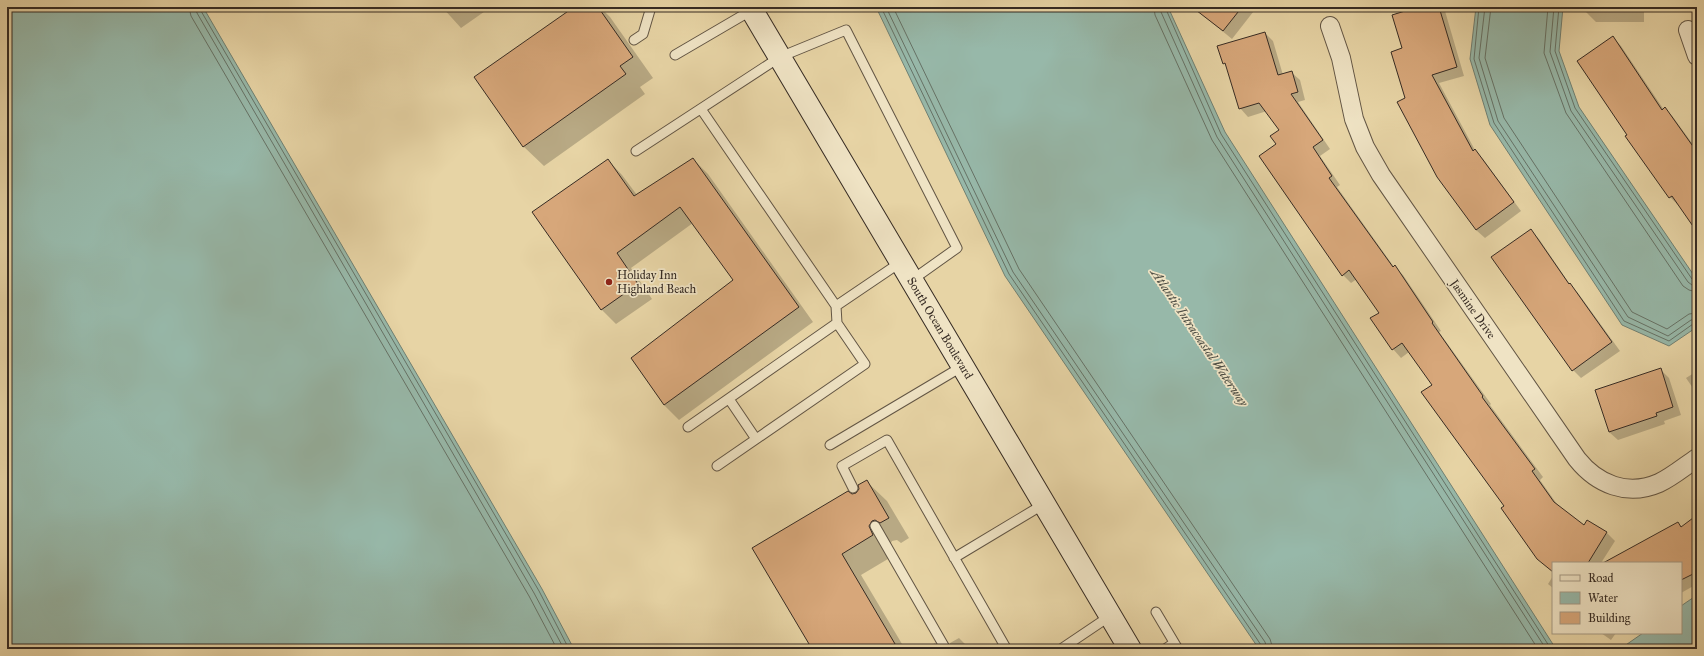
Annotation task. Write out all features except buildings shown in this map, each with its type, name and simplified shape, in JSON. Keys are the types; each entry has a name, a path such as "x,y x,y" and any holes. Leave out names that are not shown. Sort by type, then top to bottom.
{"main road":[{"name":"South Ocean Boulevard","path":"751,9 1130,649"}],"street":[{"name":"Jasmine Drive","path":"1330,26 1341,58 1354,118 1365,147 1381,175 1577,459 1587,471 1599,480 1613,486 1644,488 1658,483 1697,458"},
{"path":"1688,30 1697,56"}],"lane":[{"path":"634,40 643,34 651,7"},
{"path":"675,55 751,9"},
{"path":"636,151 780,57 846,30 957,248 906,271 836,306"},
{"path":"701,109 836,306 837,323 865,364 717,466"},
{"path":"688,427 837,323"},
{"path":"830,445 963,366"},
{"path":"729,399 756,439"},
{"path":"853,488 842,466 887,440 1006,648 1004,649"},
{"path":"954,558 1044,504"},
{"path":"875,526 944,646"},
{"path":"1156,612 1176,646 1165,649"},
{"path":"1061,649 1110,616"}],"water":[{"path":"7,7 203,7 542,589 574,649 7,649"},
{"name":"Atlantic Intracoastal Waterway","path":"876,7 1168,7 1225,132 1556,649 1259,649 1005,276"},
{"path":"1476,7 1563,7 1559,51 1579,107 1695,277 1697,283 1697,327 1669,346 1622,325 1490,125 1470,59"},
{"path":"1697,595 1697,649 1620,649 1642,634 1682,634 1682,605"}],"place":[{"name":"Holiday Inn Highland Beach","path":"609,282"}]}
